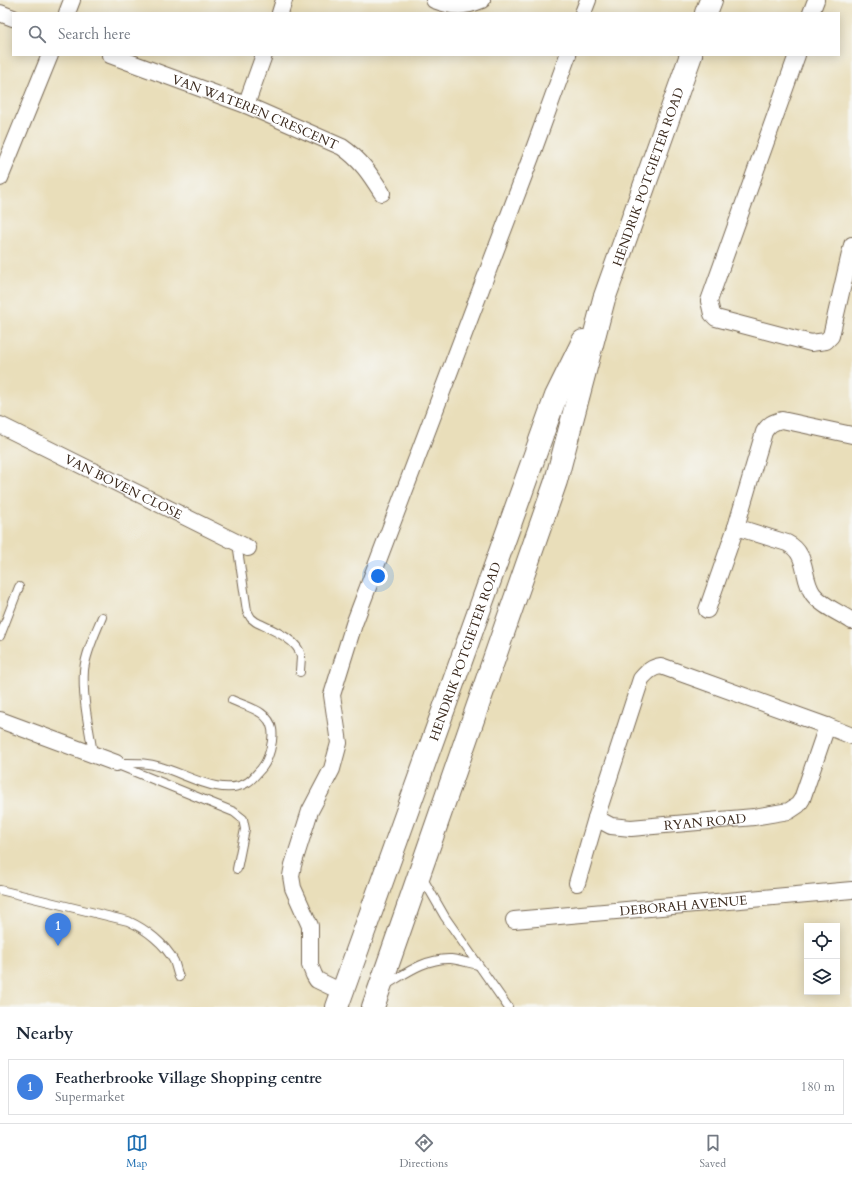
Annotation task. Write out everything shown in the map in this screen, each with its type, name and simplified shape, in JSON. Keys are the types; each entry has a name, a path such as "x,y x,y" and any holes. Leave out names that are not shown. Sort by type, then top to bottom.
{"main road":[{"path":"706,12 711,0"},
{"name":"HENDRIK POTGIETER ROAD","path":"376,998 556,481 604,299 691,56"},
{"name":"HENDRIK POTGIETER ROAD","path":"339,999 556,396 604,299"}],"street":[{"path":"66,12 72,0"},
{"path":"280,12 284,0"},
{"path":"434,0 448,5 463,6 482,0"},
{"path":"583,12 588,0"},
{"path":"812,12 816,0"},
{"path":"0,13 12,18"},
{"path":"0,178 50,56"},
{"name":"VAN WATEREN CRESCENT","path":"113,56 246,105 342,147 354,155 364,166 382,193"},
{"path":"246,105 264,56"},
{"path":"339,999 317,980 310,965 310,926 293,888 291,876 310,810 332,769 339,743 332,695 354,624 531,157 568,56"},
{"path":"797,56 709,301 712,314 716,318 811,343 826,341 831,336 852,245"},
{"path":"706,610 736,527 764,432 768,426 773,422 782,420 852,434"},
{"name":"VAN BOVEN CLOSE","path":"0,425 242,546"},
{"path":"736,527 794,546 804,564 808,583 814,595 824,604 852,621"},
{"path":"577,883 596,818 641,679 651,669 661,666 852,736"},
{"path":"0,720 116,764"},
{"name":"RYAN ROAD","path":"596,818 611,826 631,828 754,817 789,811 798,805 802,799 827,726"},
{"name":"DEBORAH AVENUE","path":"514,920 852,890"}],"lane":[{"path":"242,546 247,611 251,618 256,622 294,643 301,656 300,672"},
{"path":"0,636 20,587"},
{"path":"92,754 84,694 84,669 102,617"},
{"path":"116,764 138,763 160,766 216,786 235,788 249,782 265,764 273,735 271,722 264,714 232,700"},
{"path":"116,764 234,812 243,819 245,829 237,869"},
{"path":"420,873 445,917 508,1007"},
{"path":"0,890 128,921 140,926 165,949 174,961 179,977"},
{"path":"376,998 414,968 433,961 451,959 478,965"}],"place":[{"name":"Featherbrooke Village Shopping centre","path":"58,946"}]}
